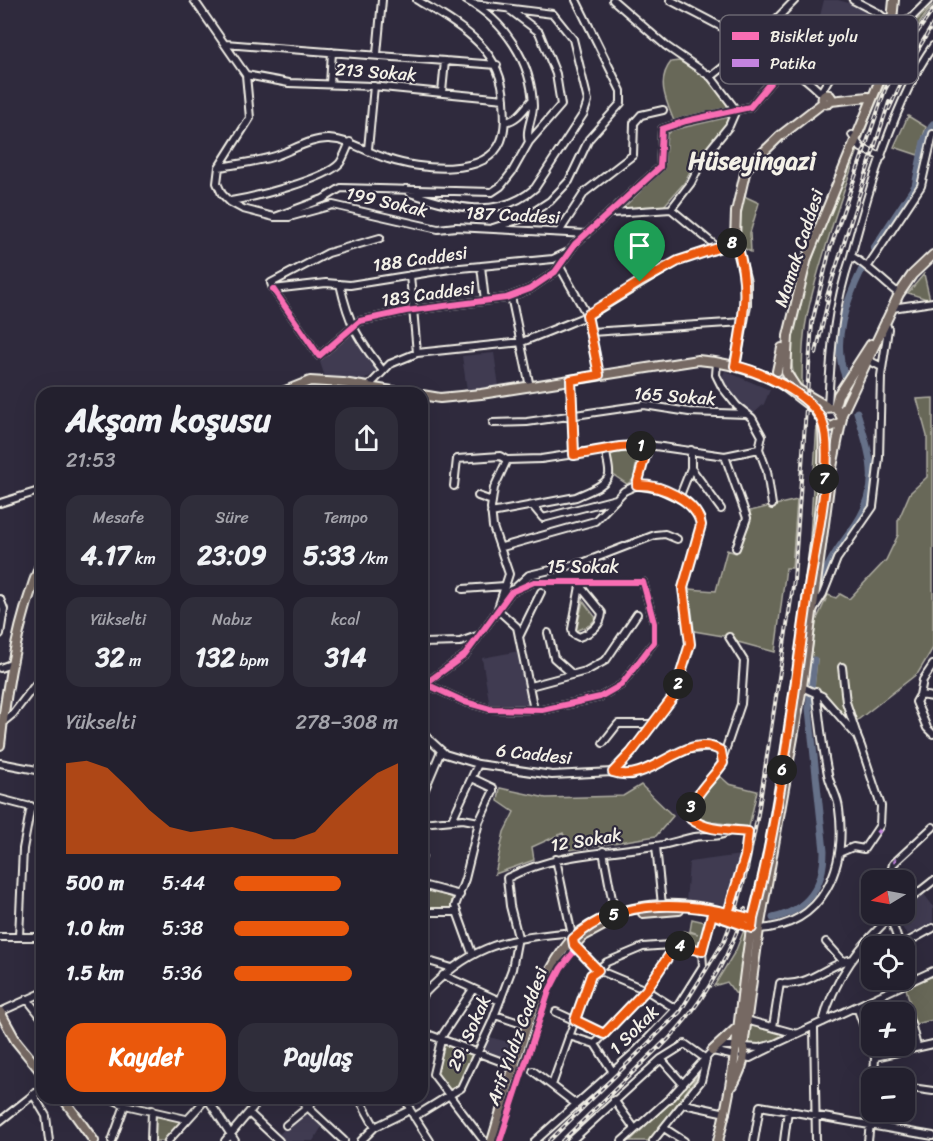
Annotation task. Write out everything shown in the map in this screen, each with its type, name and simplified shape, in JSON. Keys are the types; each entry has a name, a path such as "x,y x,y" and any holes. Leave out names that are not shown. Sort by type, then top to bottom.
{"main road":[{"name":"Mamak Caddesi","path":"890,15 892,0"},
{"name":"Mamak Caddesi","path":"781,372 807,258 873,84"},
{"name":"Mamak Caddesi","path":"854,136 877,84"},
{"path":"735,366 743,322 746,282 736,242 736,212 746,169 780,136 825,98 867,97"},
{"path":"718,1141 733,1086 740,1072 739,1056 745,1051 739,1047 742,1023 822,502 825,461 821,413 831,406 912,275 933,255"},
{"path":"756,924 810,689 812,610 839,423 883,324"},
{"path":"428,396 440,399 530,387 698,360 753,370 781,372 797,389 842,414"},
{"path":"753,370 778,383 814,409 822,421 831,427 839,423"},
{"path":"778,383 786,381 781,372"},
{"path":"295,387 310,381 368,387"},
{"path":"0,745 11,664 26,600 36,575"},
{"path":"574,942 586,928 615,915 662,905 728,913 756,924"},
{"path":"574,942 594,930 635,914 675,910 712,914 756,924"},
{"name":"Arif Yıldız Caddesi","path":"494,1141 528,1026 551,969 574,942"},
{"name":"Arif Yıldız Caddesi","path":"494,1141 548,984 574,942"},
{"path":"0,1012 16,1041 36,1066"},
{"path":"712,1051 742,1023"},
{"path":"68,1104 94,1141"}],"street":[{"path":"194,0 246,75 250,118 219,167 217,183 222,194 230,202 273,191 325,172 340,163 350,142"},
{"path":"377,54 382,0"},
{"path":"219,167 274,156 326,139 350,142 386,159 405,164 434,167 471,165 491,155 500,142 505,122 503,84 497,65 486,48 460,27 417,0"},
{"path":"466,0 489,16 518,51 527,71 532,99 527,135 529,142"},
{"path":"489,229 524,218 550,201 568,181 589,140 621,103 621,91 576,0"},
{"path":"613,0 666,46 711,77 736,110"},
{"path":"670,0 720,27"},
{"path":"781,15 795,0"},
{"path":"853,0 876,15"},
{"path":"914,15 929,0"},
{"path":"406,189 410,193 445,205 472,210 502,205 525,197 535,188 584,113 588,101 573,39 553,14 473,4"},
{"path":"274,217 323,199 340,188 492,192 501,186 529,142 561,105 556,74 539,32 510,10"},
{"path":"225,45 377,54 497,65"},
{"path":"918,69 933,46"},
{"path":"330,84 332,52"},
{"path":"442,92 445,62"},
{"path":"711,77 720,70"},
{"name":"213 Sokak","path":"246,75 270,81 374,86 504,99"},
{"path":"736,110 750,107 770,84"},
{"path":"808,84 825,98 830,84"},
{"path":"831,406 830,364 836,306 882,157 909,84"},
{"path":"368,149 374,86"},
{"path":"505,122 512,121 520,115 532,99"},
{"path":"559,232 585,192 633,155 634,123 641,115 663,110"},
{"path":"671,209 691,183 704,157 729,126 736,110"},
{"name":"183 Caddesi","path":"352,326 360,321 413,310 485,301 511,296 530,289 555,272 569,252 587,234 660,167 662,129 736,110"},
{"path":"868,266 917,194 929,170 933,134"},
{"path":"854,136 861,148 882,157"},
{"name":"199 Sokak","path":"230,202 243,209 274,217 289,217 333,205 438,229"},
{"path":"612,213 671,209 717,247"},
{"name":"187 Caddesi","path":"438,229 587,234"},
{"path":"352,326 319,356 271,283 310,261 358,242 380,238"},
{"path":"368,387 390,364 417,353 522,342 587,315 678,261 736,242"},
{"name":"188 Caddesi","path":"273,289 326,283 340,284 553,259 569,252"},
{"path":"851,256 868,266 882,282 899,294"},
{"path":"560,265 587,315 599,375"},
{"path":"481,266 485,301"},
{"path":"410,275 417,353"},
{"path":"340,284 346,315 360,344 383,371"},
{"path":"511,296 530,387"},
{"path":"892,308 933,302"},
{"path":"591,332 743,322"},
{"path":"812,610 823,594 837,559 873,507 879,458 878,428 882,367 888,329 883,324"},
{"path":"868,360 882,367"},
{"path":"717,362 716,375 722,387 737,406 747,414 762,436 759,449 767,471 771,505"},
{"path":"571,380 574,455"},
{"name":"165 Sokak","path":"493,423 644,405 688,412 747,414"},
{"path":"454,486 457,459 500,456 507,460 574,455 648,445 725,456 759,449"},
{"path":"637,485 648,445"},
{"path":"491,513 576,496 605,481 609,473 606,450"},
{"path":"679,498 691,468 691,450"},
{"path":"725,456 747,518 736,548"},
{"path":"498,610 509,576 502,547 494,532 491,513 494,488 507,460"},
{"path":"691,468 721,509"},
{"path":"502,547 595,521 624,491 637,485 660,489 692,506 701,525 683,588 690,644 674,696 613,772"},
{"path":"0,502 36,492"},
{"path":"478,495 492,501"},
{"path":"533,506 543,518 616,499"},
{"path":"428,682 465,655 512,592 529,575 585,562 665,534 677,539"},
{"name":"15 Sokak","path":"512,592 534,582 580,584 643,582 654,623 654,642 621,685 600,697 579,703 534,710"},
{"path":"580,584 602,614 602,620 579,637 573,634 572,629 580,584"},
{"path":"463,589 505,586"},
{"path":"519,637 541,592"},
{"path":"0,599 4,609 0,634"},
{"path":"428,687 465,702 490,709 534,710 514,622 498,610"},
{"path":"530,686 586,671 606,660 638,614"},
{"path":"548,633 554,658 572,674"},
{"path":"428,643 460,642 478,636"},
{"path":"728,913 745,857 748,832 698,825 691,819 690,814 693,803 723,763 741,704 744,661 729,637"},
{"path":"0,668 11,664"},
{"path":"933,665 923,680 916,702 927,728 933,735"},
{"path":"838,853 853,847 864,849 880,825 881,806 846,702 842,668"},
{"path":"2,723 13,714 35,685"},
{"path":"756,924 774,928 793,922 814,908 828,889 838,853 839,806 828,775 810,689"},
{"path":"810,689 857,736"},
{"path":"920,695 933,696"},
{"path":"603,743 618,724 653,724"},
{"name":"6 Caddesi","path":"428,739 441,751 478,764 552,775 613,772 632,775 700,746 714,747 724,754"},
{"path":"428,778 441,751"},
{"path":"0,763 36,770"},
{"path":"452,820 478,764"},
{"path":"472,778 492,788 493,796 478,822 460,895 455,906 472,953"},
{"path":"0,799 36,808"},
{"path":"19,936 23,849 31,806"},
{"path":"428,822 463,819 478,822"},
{"path":"892,870 893,864 933,827"},
{"name":"12 Sokak","path":"518,937 507,878 556,860 603,851 656,846 698,836 719,835 730,830"},
{"path":"656,846 662,905"},
{"path":"603,851 615,915"},
{"path":"556,860 574,942"},
{"path":"915,895 933,881"},
{"path":"428,887 460,895"},
{"path":"428,912 457,912"},
{"name":"1 Sokak","path":"535,1141 613,1072 676,1009 698,978 703,966 702,951 712,914"},
{"path":"823,1022 831,996 853,959 883,924"},
{"path":"915,938 933,928"},
{"path":"428,990 443,975 472,953 518,937 564,933 598,970 646,990 676,1009"},
{"path":"0,937 36,937"},
{"name":"29. Sokak","path":"414,1117 461,1088 495,1015 512,969 518,937"},
{"path":"826,942 843,961"},
{"path":"595,1044 646,990 676,945"},
{"path":"552,1085 591,975 607,962 643,947 676,945 702,951"},
{"path":"773,1027 780,983 791,985 804,981 843,961 853,959"},
{"path":"428,961 452,968"},
{"path":"915,976 933,971"},
{"path":"443,975 500,1001"},
{"path":"473,989 441,1038 433,1074 484,1141"},
{"path":"622,1141 683,1084 712,1051 720,1047 759,1048 775,1044 857,1007 885,990"},
{"path":"0,1012 36,995"},
{"path":"27,999 36,1010"},
{"path":"857,1007 875,1057 874,1068"},
{"path":"556,1012 604,1034"},
{"path":"495,1015 528,1026"},
{"path":"742,1023 773,1027 797,1035"},
{"path":"814,1028 816,1141"},
{"path":"428,1034 516,1067"},
{"path":"569,1036 595,1044 613,1072"},
{"path":"915,1042 916,1047"},
{"path":"571,1141 661,1059 685,1044 706,1059"},
{"path":"712,1051 739,1056 756,1056 775,1044"},
{"path":"875,1057 933,1044"},
{"path":"661,1059 683,1084"},
{"path":"653,1141 701,1081 706,1059"},
{"path":"533,1071 576,1104"},
{"path":"915,1089 933,1091"},
{"path":"0,1121 36,1092"},
{"path":"33,1094 36,1099"},
{"path":"614,1100 635,1129"},
{"path":"39,1104 46,1116 49,1141"},
{"path":"168,1141 201,1104"},
{"path":"211,1104 235,1141"},
{"path":"225,1141 256,1104"},
{"path":"305,1104 344,1141"},
{"path":"286,1125 310,1104"},
{"path":"362,1104 375,1126"},
{"path":"408,1104 430,1141"},
{"path":"684,1104 726,1113"},
{"path":"112,1141 125,1105 186,1119"},
{"path":"754,1141 760,1106 933,1137"},
{"path":"151,1141 152,1110"},
{"path":"361,1141 375,1126 410,1110"},
{"path":"784,1141 788,1110"},
{"path":"249,1113 279,1141"},
{"path":"868,1141 870,1122"},
{"path":"664,1128 684,1141"},
{"path":"175,1134 181,1141"}],"shaded area":[{"path":"824,0 838,0 859,6 870,15 820,15"},
{"path":"350,334 380,369 364,380 325,377 320,362"},
{"path":"494,353 499,386 467,390 462,356"},
{"path":"725,371 770,390 764,404 753,414 731,394 721,379"},
{"path":"519,651 530,703 528,708 490,707 482,658"},
{"path":"741,855 727,905 686,903 689,862"},
{"path":"924,894 933,906 933,922 919,931 907,934 900,924 915,924 915,902"},
{"path":"489,1037 520,1045 513,1062 482,1052"},
{"path":"307,1110 323,1125 313,1141 282,1141 277,1136"}],"green space":[{"path":"933,5 918,26 918,19"},
{"path":"679,61 715,87 728,109 674,121 663,83 666,69 671,62"},
{"path":"885,84 853,163 815,283 803,345 802,386 792,363 794,326 806,280 823,228"},
{"path":"908,116 926,127 918,155 894,147"},
{"path":"729,117 728,123 696,160 684,183 663,207 621,210 664,168 667,134 672,130"},
{"path":"744,196 759,203 750,233 751,252 741,247 740,241 740,215"},
{"path":"924,274 930,300 908,293"},
{"path":"933,398 933,648 918,673 850,726 825,693 814,687 817,659 811,658 816,621 828,595 836,598 840,594 849,599 886,560 898,535 898,521 910,493 927,477 927,436 917,399"},
{"path":"817,422 821,459 811,555 809,554"},
{"path":"638,451 634,479 627,484 612,474 608,458 614,453"},
{"path":"797,500 792,568 786,568 775,652 738,642 731,633 723,636 694,631 689,589 716,591 727,550 736,553 750,523 750,511"},
{"path":"583,601 596,618 590,625 576,631"},
{"path":"720,776 729,784 757,791 749,827 697,820 695,808 698,802"},
{"path":"641,785 673,816 656,836 570,850 563,833 532,847 534,860 495,874 504,832 514,812 498,801 500,788 546,798 623,796"},
{"path":"428,891 452,897 451,909 428,911"},
{"path":"692,919 705,922 699,945 681,940 684,931 698,934 690,931"},
{"path":"744,930 746,940 739,994 735,993 727,982 714,986 736,950"},
{"path":"933,976 933,1020 915,1024 915,1002 910,1002 906,990 915,990 915,984"},
{"path":"750,1023 781,1032 781,1036 764,1045 747,1044"},
{"path":"444,1043 473,1054 460,1083 449,1091 436,1071"},
{"path":"700,1073 649,1141 630,1141"},
{"path":"155,1113 181,1122 165,1141 154,1141"}],"waterway":[{"path":"874,248 915,186 924,141 933,124"},
{"path":"845,376 840,349 842,321 862,269"},
{"path":"823,580 835,554 861,516 871,487 870,459 857,412"},
{"path":"773,918 805,903 817,885 823,864 824,851 809,709 814,660"}],"railway":[{"path":"918,31 933,10"},
{"path":"918,50 933,24"},
{"path":"549,1141 680,1012 724,941 737,907 758,814 794,580 812,323 830,249 888,84"},
{"path":"889,109 901,84"},
{"path":"826,299 889,102"},
{"path":"816,353 830,292"},
{"path":"660,1048 700,1001 721,966 745,909"},
{"path":"562,1141 665,1041"}],"marked path":[{"path":"877,830 880,833"}],"cycle path":[{"path":"273,289 319,356 360,321 406,311 506,298 530,289 555,272 575,244 660,167 662,129 686,121 750,107 769,84"},
{"path":"428,682 465,655 511,592 534,582 643,582 654,623 654,642 621,685 600,697 542,710 490,709 465,702 428,685"},
{"path":"500,1141 549,991 561,968 577,948"}],"district":[{"name":"Hüseyingazi","path":"752,161"}],"route":[{"path":"640,282 587,315 599,375 571,380 574,455 648,445 637,485 660,489 687,502 700,518 701,525 683,588 690,644 689,653 674,696 631,753 613,772 632,775 700,746 714,747 724,754 723,763 693,803 690,814 691,819 698,825 748,832 745,857 728,913 753,919 752,928 712,914 702,951 676,945 646,990 604,1034 575,1020 591,975 598,970 574,945 573,939 580,932 602,920 624,912 662,905 711,909 753,919 769,849 796,686 822,502 825,461 823,423 817,412 780,383 753,370 735,366 746,305 743,263 736,242 708,249 678,261 640,282"}]}
